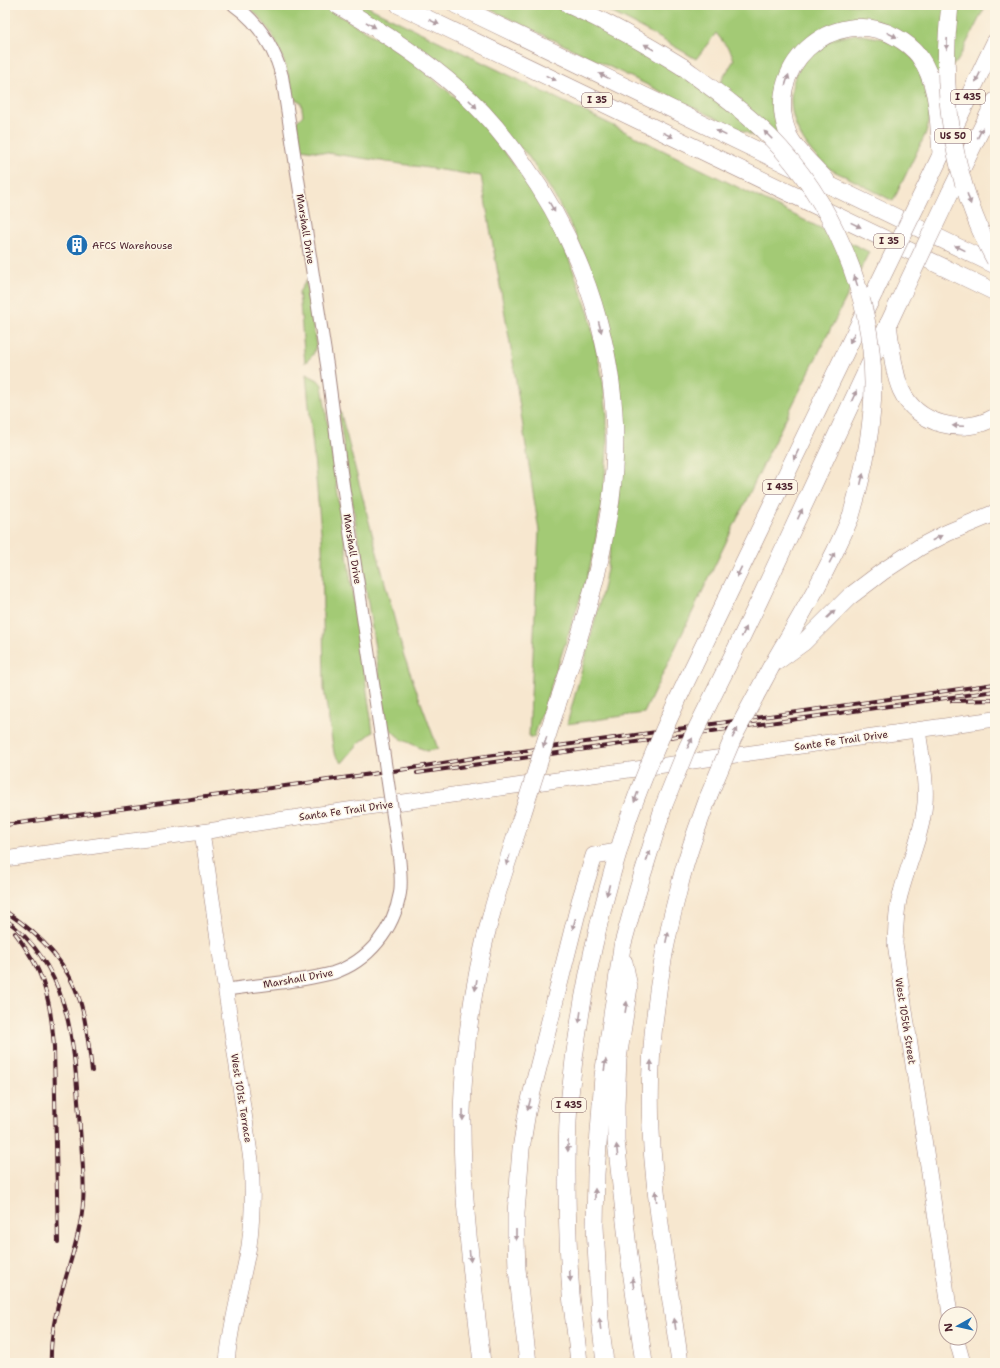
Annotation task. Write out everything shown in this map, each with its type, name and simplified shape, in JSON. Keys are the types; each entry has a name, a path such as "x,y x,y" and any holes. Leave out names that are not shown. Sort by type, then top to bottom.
{"highway":[{"path":"337,5 416,54 460,90 512,147 528,170 555,212 567,235 595,307 607,359 614,413 615,441 611,498 590,603 492,912 477,978 467,1042 462,1112 464,1195 482,1363"},
{"name":"I 35","path":"399,5 989,289"},
{"name":"I 35","path":"456,5 995,265"},
{"path":"569,5 602,20 683,67 727,99 748,117 787,156 817,198 834,227 855,278 867,327 873,381 867,457 851,516 839,545 733,738 709,795 691,845 670,922 657,990 651,1057 651,1133 653,1170 680,1363"},
{"name":"US 50","path":"950,5 946,71 950,119 962,177 971,207 978,228 995,260"},
{"path":"832,186 794,144 789,136 784,117 783,98 788,77 798,57 816,41 825,35 836,31 857,28 879,30 902,40 919,56 929,74 935,93 942,153"},
{"name":"I 435","path":"579,1363 571,1294 568,1236 568,1142 570,1096 582,1002 592,951 618,852 629,817 665,725 995,42"},
{"name":"I 435","path":"605,1363 597,1272 595,1226 596,1174 603,1076 622,947 638,889 664,805 687,748 760,599 888,324 995,101"},
{"path":"989,289 995,302"},
{"path":"888,324 898,382 906,399 918,411 934,421 944,425 956,427 980,424 995,417"},
{"path":"772,665 804,642 849,597 882,572 920,547 947,533 995,513"},
{"path":"528,1363 517,1269 516,1240 518,1181 521,1149 528,1112 580,901 594,856 618,852"},
{"path":"622,947 629,987 618,1058 616,1141 628,1248 644,1363"}],"main road":[{"name":"Sante Fe Trail Drive","path":"687,761 995,719"},
{"name":"West 105th Street","path":"918,730 925,802 917,843 900,892 896,918 895,943 949,1306"},
{"name":"Santa Fe Trail Drive","path":"5,859 202,832 687,761"},
{"name":"West 101st Terrace","path":"202,832 251,1160 253,1188 249,1245 233,1319 227,1363"},
{"path":"953,1346 954,1363"},
{"path":"958,1346 963,1363"}],"street":[{"name":"Marshall Drive","path":"225,990 322,976 341,970 355,963 381,939 395,911 400,892 401,878 399,856 341,472 327,365 282,76 272,49 258,27 234,5"}],"green space":[{"path":"246,5 322,5 405,55 477,116 529,184 565,248 589,314 603,381 607,415 607,450 604,488 594,551 586,581 534,737 529,737 539,531 511,349 481,176 301,149 296,122 303,115 301,102 293,98 283,59 272,35 265,24"},
{"path":"350,5 364,5 869,252 776,438 644,713 567,724 604,585 618,507 617,371 610,332 601,299 586,259 570,224 551,190 526,153"},
{"path":"481,5 550,5 564,10 598,25 713,94 734,60 731,52 716,33 696,59 634,24 595,5 986,5 957,62 938,74 868,22 787,65 787,146 768,143"},
{"path":"856,34 891,40 916,61 930,106 929,122 925,135 893,201 826,166 816,157 801,136 792,112 792,87 796,74 807,56 813,50 826,43"},
{"path":"306,281 316,345 313,355 305,363 299,292"},
{"path":"306,374 318,380 322,385 373,732 359,743 342,763 334,753 324,689 322,542"},
{"path":"340,410 404,656 438,749 427,751 401,739 387,726 339,415"}],"railway":[{"path":"5,825 400,770 480,757 995,684"},
{"path":"417,773 995,691"},
{"path":"952,701 995,700"},
{"path":"5,911 40,939 60,962 68,974 75,987 82,1009 88,1036 92,1071"},
{"path":"5,919 28,939 45,962 57,987 66,1013 72,1041 84,1188 80,1224 53,1327 51,1363"},
{"path":"15,933 23,943 39,972 46,992 52,1025 54,1047 58,1242"}],"place":[{"name":"AFCS Warehouse","path":"77,245"}]}
